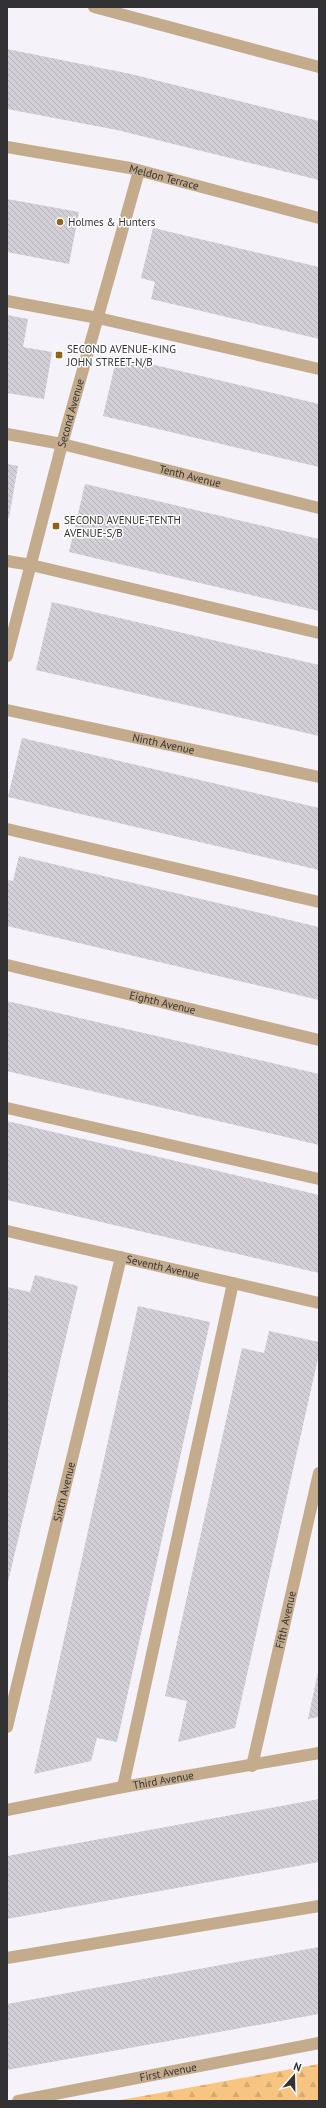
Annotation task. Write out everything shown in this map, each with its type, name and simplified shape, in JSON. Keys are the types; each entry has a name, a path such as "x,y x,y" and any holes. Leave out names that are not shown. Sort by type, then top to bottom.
{"street":[{"path":"94,7 319,66"},
{"name":"Meldon Terrace","path":"7,147 140,171 319,218"},
{"name":"Second Avenue","path":"7,656 62,444 140,171"},
{"path":"7,301 98,318 319,369"},
{"name":"Tenth Avenue","path":"7,434 62,444 319,508"},
{"path":"7,561 31,565 319,633"},
{"name":"Ninth Avenue","path":"7,710 319,777"},
{"path":"7,829 319,902"},
{"name":"Eighth Avenue","path":"7,965 319,1040"},
{"path":"7,1108 319,1179"},
{"name":"Seventh Avenue","path":"7,1231 319,1303"},
{"name":"Sixth Avenue","path":"7,1727 121,1257"},
{"path":"123,1787 233,1283"},
{"name":"Fifth Avenue","path":"252,1766 319,1473"},
{"name":"Third Avenue","path":"7,1810 123,1787 252,1766 319,1753"},
{"path":"7,1958 319,1906"},
{"name":"First Avenue","path":"18,2101 319,2043"}],"green space":[{"path":"319,2064 319,2101 115,2101"}],"building":[{"path":"7,49 131,74 319,121 319,180 117,130 7,109"},
{"path":"7,199 79,212 69,264 7,252"},
{"path":"153,228 319,267 319,339 151,299 155,282 141,278"},
{"path":"7,315 28,319 23,347 52,352 44,399 7,393"},
{"path":"117,356 319,404 319,467 103,416"},
{"path":"7,464 18,466 9,518 7,517"},
{"path":"85,484 319,539 319,611 69,552"},
{"path":"52,602 319,665 319,736 36,670"},
{"path":"22,738 319,808 319,870 8,797"},
{"path":"19,856 319,927 319,1000 7,926 7,880 13,881"},
{"path":"7,1001 319,1074 319,1145 7,1071"},
{"path":"7,1121 319,1195 319,1273 7,1200"},
{"path":"35,1275 78,1286 8,1582 7,1287 30,1292"},
{"path":"138,1306 210,1322 117,1742 97,1738 91,1761 34,1774"},
{"path":"269,1331 319,1342 319,1354 235,1728 178,1742 187,1701 165,1696 242,1348 264,1353"},
{"path":"318,1672 319,1717 308,1719"},
{"path":"319,1799 319,1862 7,1919 7,1856"},
{"path":"319,1947 319,2014 7,2070 7,2004"}],"place":[{"name":"Holmes & Hunters","path":"60,222"},
{"name":"SECOND AVENUE-KING JOHN STREET-N/B","path":"59,355"},
{"name":"SECOND AVENUE-TENTH AVENUE-S/B","path":"56,526"}]}
